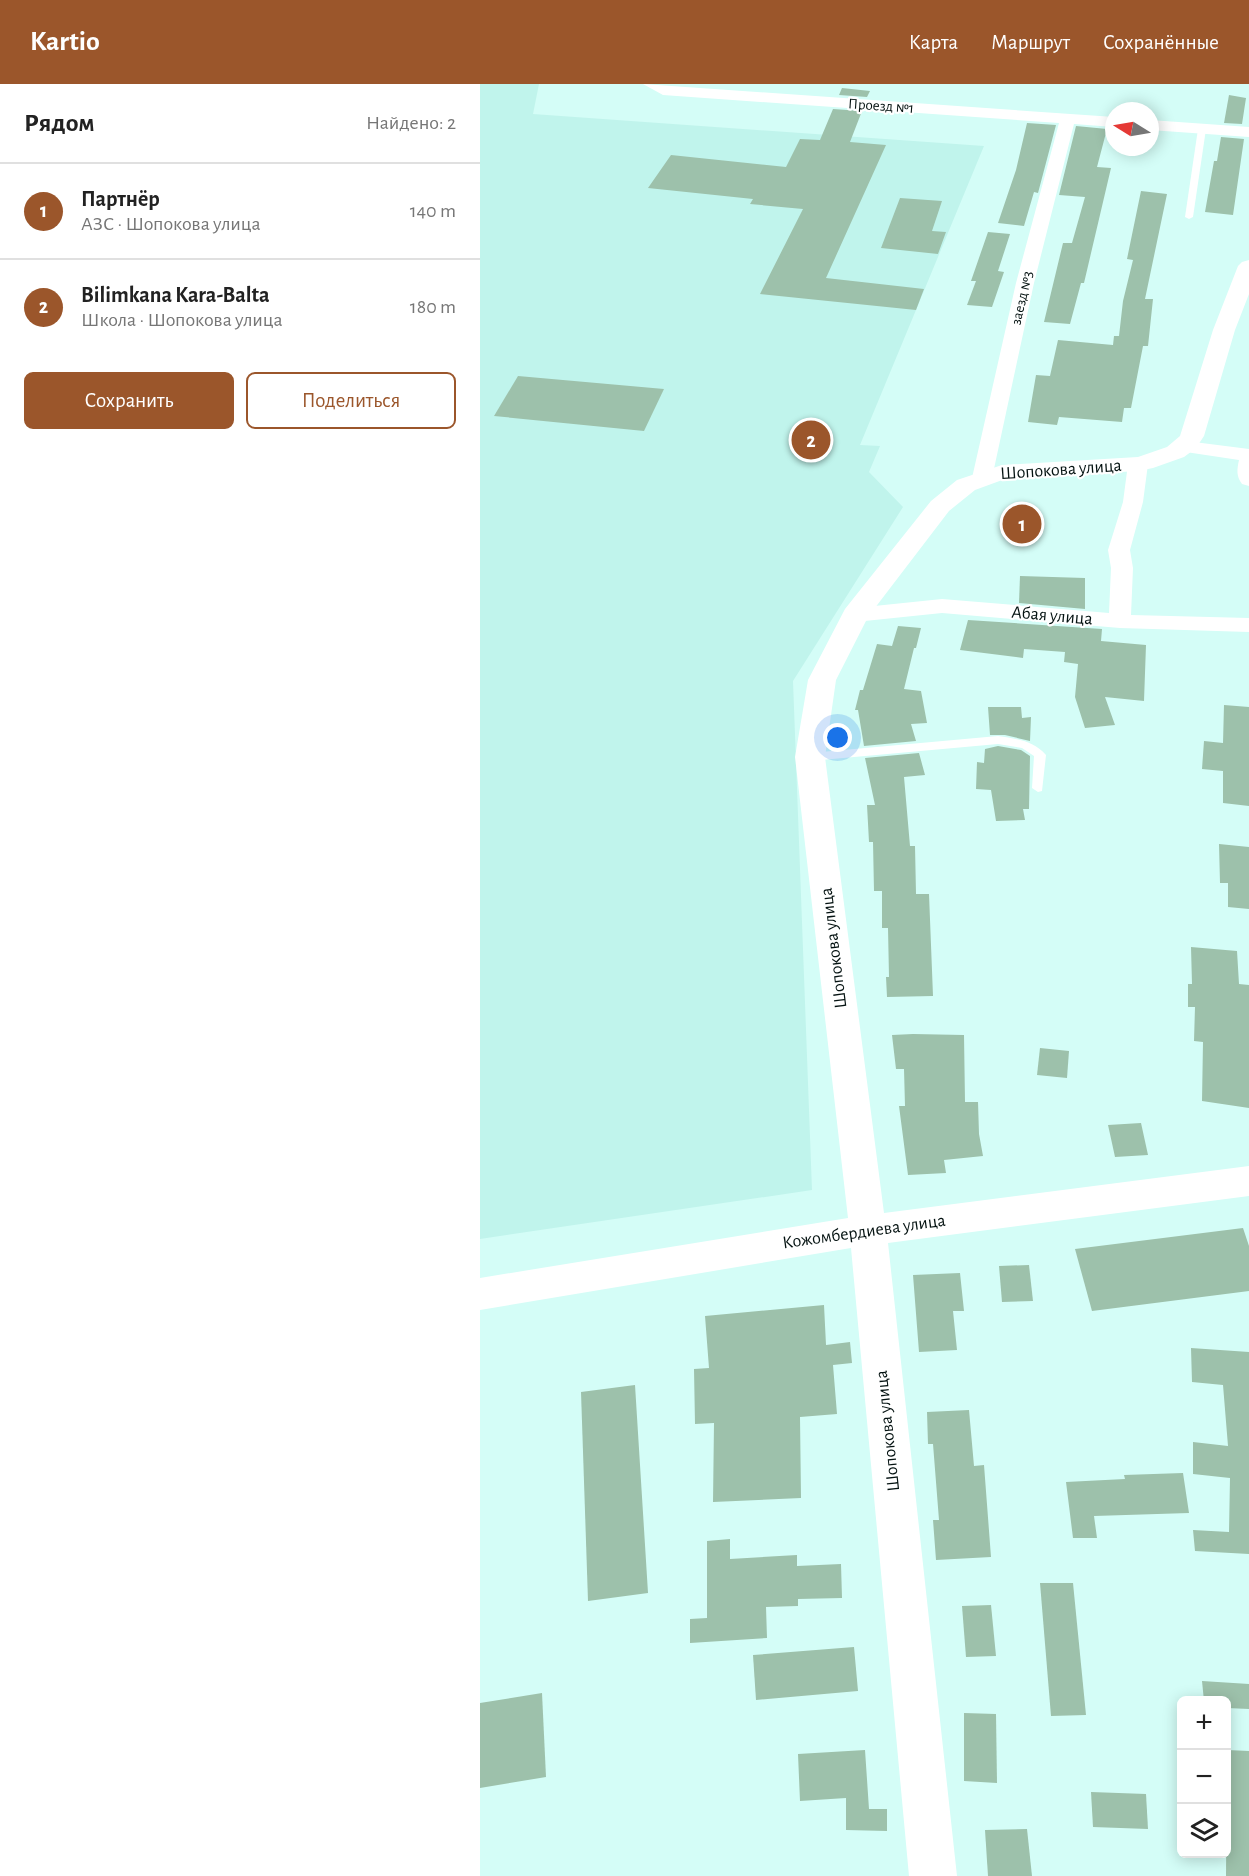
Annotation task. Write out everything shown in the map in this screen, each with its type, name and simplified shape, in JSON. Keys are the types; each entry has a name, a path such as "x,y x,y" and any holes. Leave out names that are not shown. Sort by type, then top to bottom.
{"street":[{"name":"Проезд №1","path":"650,84 663,92 1105,122"},
{"name":"заезд №3","path":"982,478 1025,283 1068,119"},
{"path":"1159,126 1249,132"},
{"path":"1249,266 1224,330 1192,436 1186,447 1249,468"},
{"name":"Шопокова улица","path":"933,1876 868,1230 810,747 822,680 855,615 940,506 966,485 1002,472 1138,464 1158,460 1186,447"},
{"path":"1120,621 1122,568 1119,550 1133,502 1138,464"},
{"name":"Абая улица","path":"855,615 942,606 1120,621 1249,625"},
{"name":"Кожомбердиева улица","path":"480,1294 868,1230 1249,1181"}],"lane":[{"path":"1189,217 1202,129"},
{"path":"810,757 998,740 1026,745 1040,755 1038,788"}],"shaded area":[{"path":"480,84 539,84 533,114 984,146 860,445 880,446 869,472 903,507 793,681 812,1190 480,1239"}],"building":[{"path":"842,88 870,91 867,97 839,95"},
{"path":"1229,95 1246,98 1242,124 1224,123"},
{"path":"833,109 862,111 850,142 886,145 826,278 924,289 916,310 760,294 803,209 750,204 753,199 648,188 671,155 786,167 800,139 820,140"},
{"path":"1027,123 1056,125 1038,193 1034,192 1024,226 998,223 1016,170"},
{"path":"1076,126 1105,129 1097,167 1111,168 1084,283 1081,283 1070,324 1044,322 1063,243 1072,243 1085,197 1059,195"},
{"path":"1221,137 1244,139 1233,215 1205,212 1214,161 1217,161"},
{"path":"1141,191 1167,194 1145,299 1153,299 1148,346 1143,346 1131,408 1124,408 1122,422 1059,417 1057,425 1028,422 1036,375 1050,376 1058,340 1113,345 1114,336 1119,336 1123,301 1133,260 1127,259"},
{"path":"900,198 942,201 932,231 946,232 938,254 881,248"},
{"path":"988,232 1010,234 998,271 1004,272 992,307 967,305 976,281 971,281"},
{"path":"518,376 664,389 644,431 494,416"},
{"path":"1020,576 1085,578 1085,609 1019,603"},
{"path":"968,620 1102,629 1101,641 1146,645 1144,701 1105,697 1115,725 1085,728 1075,697 1078,664 1064,662 1065,652 1024,649 1023,658 960,650"},
{"path":"898,626 921,628 904,689 921,691 927,723 911,724 916,741 864,746 858,710 855,710 860,690 863,690 877,644 892,646"},
{"path":"1224,705 1249,707 1249,806 1223,803 1223,771 1202,769 1204,741 1223,743"},
{"path":"988,707 1021,707 1022,718 1031,717 1030,741 1005,735 990,735"},
{"path":"998,746 1021,750 1030,756 1029,809 1023,809 1025,820 996,821 991,790 976,789 977,762 984,763 985,749"},
{"path":"919,753 925,775 904,777 910,846 915,846 916,894 929,894 933,996 887,997 888,928 882,928 882,891 874,891 873,842 869,842 867,805 875,805 865,758"},
{"path":"1219,844 1249,847 1249,909 1228,907 1228,883 1220,883"},
{"path":"1191,947 1237,951 1239,984 1249,985 1249,1108 1202,1101 1203,1042 1194,1041 1195,1007 1188,1007 1188,984 1192,984"},
{"path":"892,1035 964,1035 965,1102 978,1102 979,1134 983,1156 944,1160 946,1173 908,1175 899,1106 905,1106 904,1069 896,1069"},
{"path":"1040,1048 1069,1051 1067,1078 1037,1075"},
{"path":"1141,1123 1148,1155 1115,1157 1108,1125"},
{"path":"1243,1228 1249,1246 1249,1291 1092,1311 1075,1249"},
{"path":"1029,1265 1033,1301 1002,1302 999,1266"},
{"path":"960,1273 964,1311 953,1311 957,1350 919,1352 913,1275"},
{"path":"824,1305 826,1345 850,1342 852,1363 833,1365 837,1414 800,1417 801,1498 713,1502 714,1423 695,1424 694,1369 709,1368 705,1316"},
{"path":"1191,1348 1249,1352 1249,1554 1195,1551 1193,1530 1229,1532 1230,1478 1193,1474 1193,1442 1228,1446 1223,1385 1192,1382"},
{"path":"635,1385 648,1593 588,1601 581,1392"},
{"path":"969,1410 974,1466 984,1465 991,1557 936,1560 933,1520 939,1520 933,1444 928,1444 927,1412"},
{"path":"1183,1473 1189,1513 1094,1516 1097,1538 1073,1538 1066,1482 1125,1479 1124,1475"},
{"path":"730,1539 730,1559 797,1555 797,1566 841,1564 842,1598 798,1599 798,1606 766,1607 767,1638 690,1643 690,1619 707,1618 707,1541"},
{"path":"1040,1583 1073,1583 1086,1715 1051,1716"},
{"path":"991,1605 996,1656 966,1657 962,1606"},
{"path":"854,1647 858,1691 756,1700 753,1655"},
{"path":"1202,1681 1249,1684 1249,1709 1231,1708 1231,1696 1204,1696"},
{"path":"542,1693 546,1777 480,1788 480,1703"},
{"path":"964,1713 996,1714 997,1783 964,1781"},
{"path":"865,1750 869,1809 887,1809 887,1831 846,1830 846,1798 800,1801 798,1754"},
{"path":"1231,1750 1249,1751 1249,1876 1226,1876 1226,1858 1231,1858"},
{"path":"1091,1792 1146,1794 1148,1829 1093,1827"},
{"path":"1027,1829 1032,1876 988,1876 985,1830"}],"place":[{"name":"Bilimkana Kara-Balta","path":"811,440"},
{"name":"Партнёр","path":"1022,524"}]}
